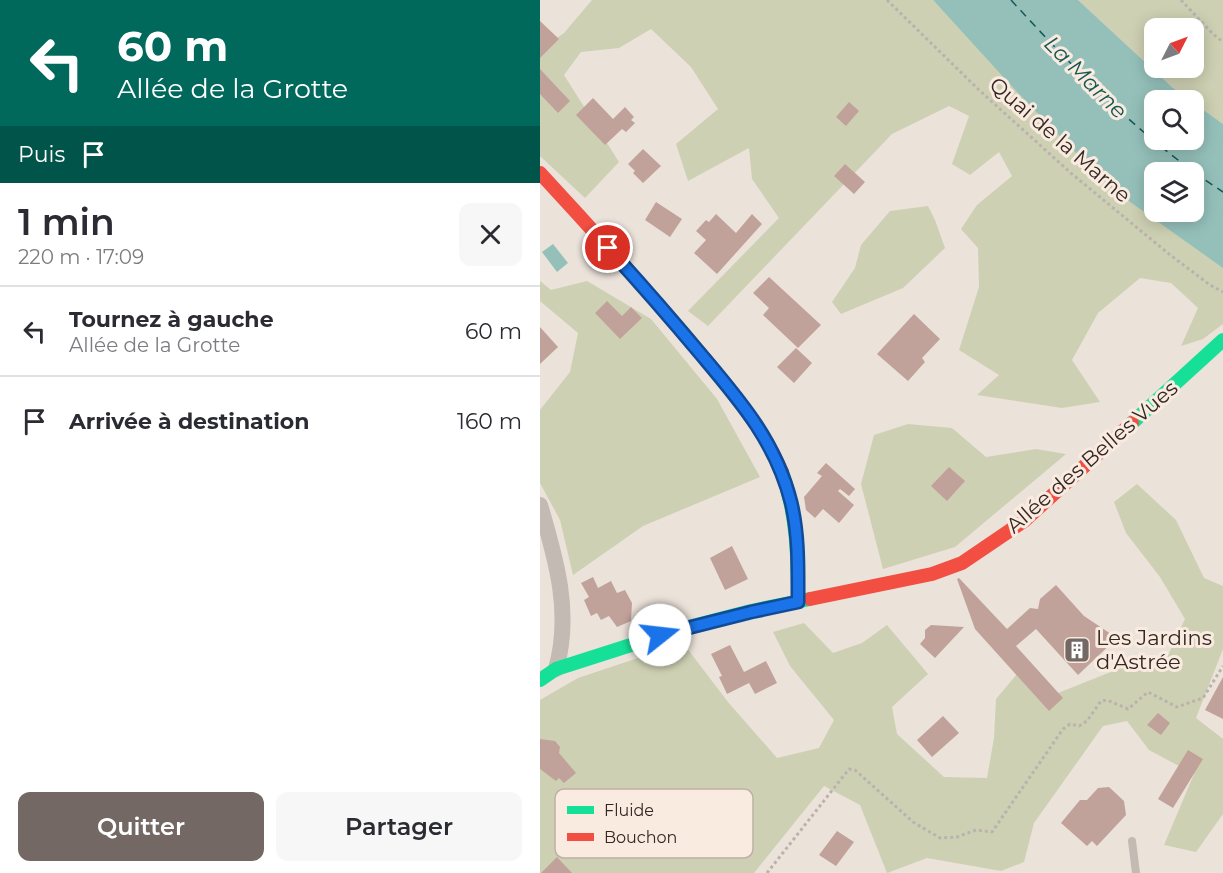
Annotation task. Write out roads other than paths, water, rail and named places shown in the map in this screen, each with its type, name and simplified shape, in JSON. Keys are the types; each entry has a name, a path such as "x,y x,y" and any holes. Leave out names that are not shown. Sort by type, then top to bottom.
{"street":[{"path":"540,173 662,307 744,406 768,442 791,502 798,538 798,602"},
{"name":"Allée des Belles Vues","path":"540,680 556,669 681,629 924,576 962,563 1024,521 1223,340"},
{"path":"540,505 557,567 563,618 562,647 556,669"}],"lane":[{"path":"1132,841 1136,873"}],"water":[{"name":"La Marne","path":"933,0 1078,0 1144,61 1144,78 1162,78 1176,90 1144,90 1144,150 1204,150 1204,110 1223,124 1223,268 1158,222 1204,222 1204,162 1144,162 1144,212 1109,187"},
{"path":"553,244 568,263 557,272 542,252"}],"place":[{"name":"Les Jardins d'Astrée","path":"1077,650"}]}
